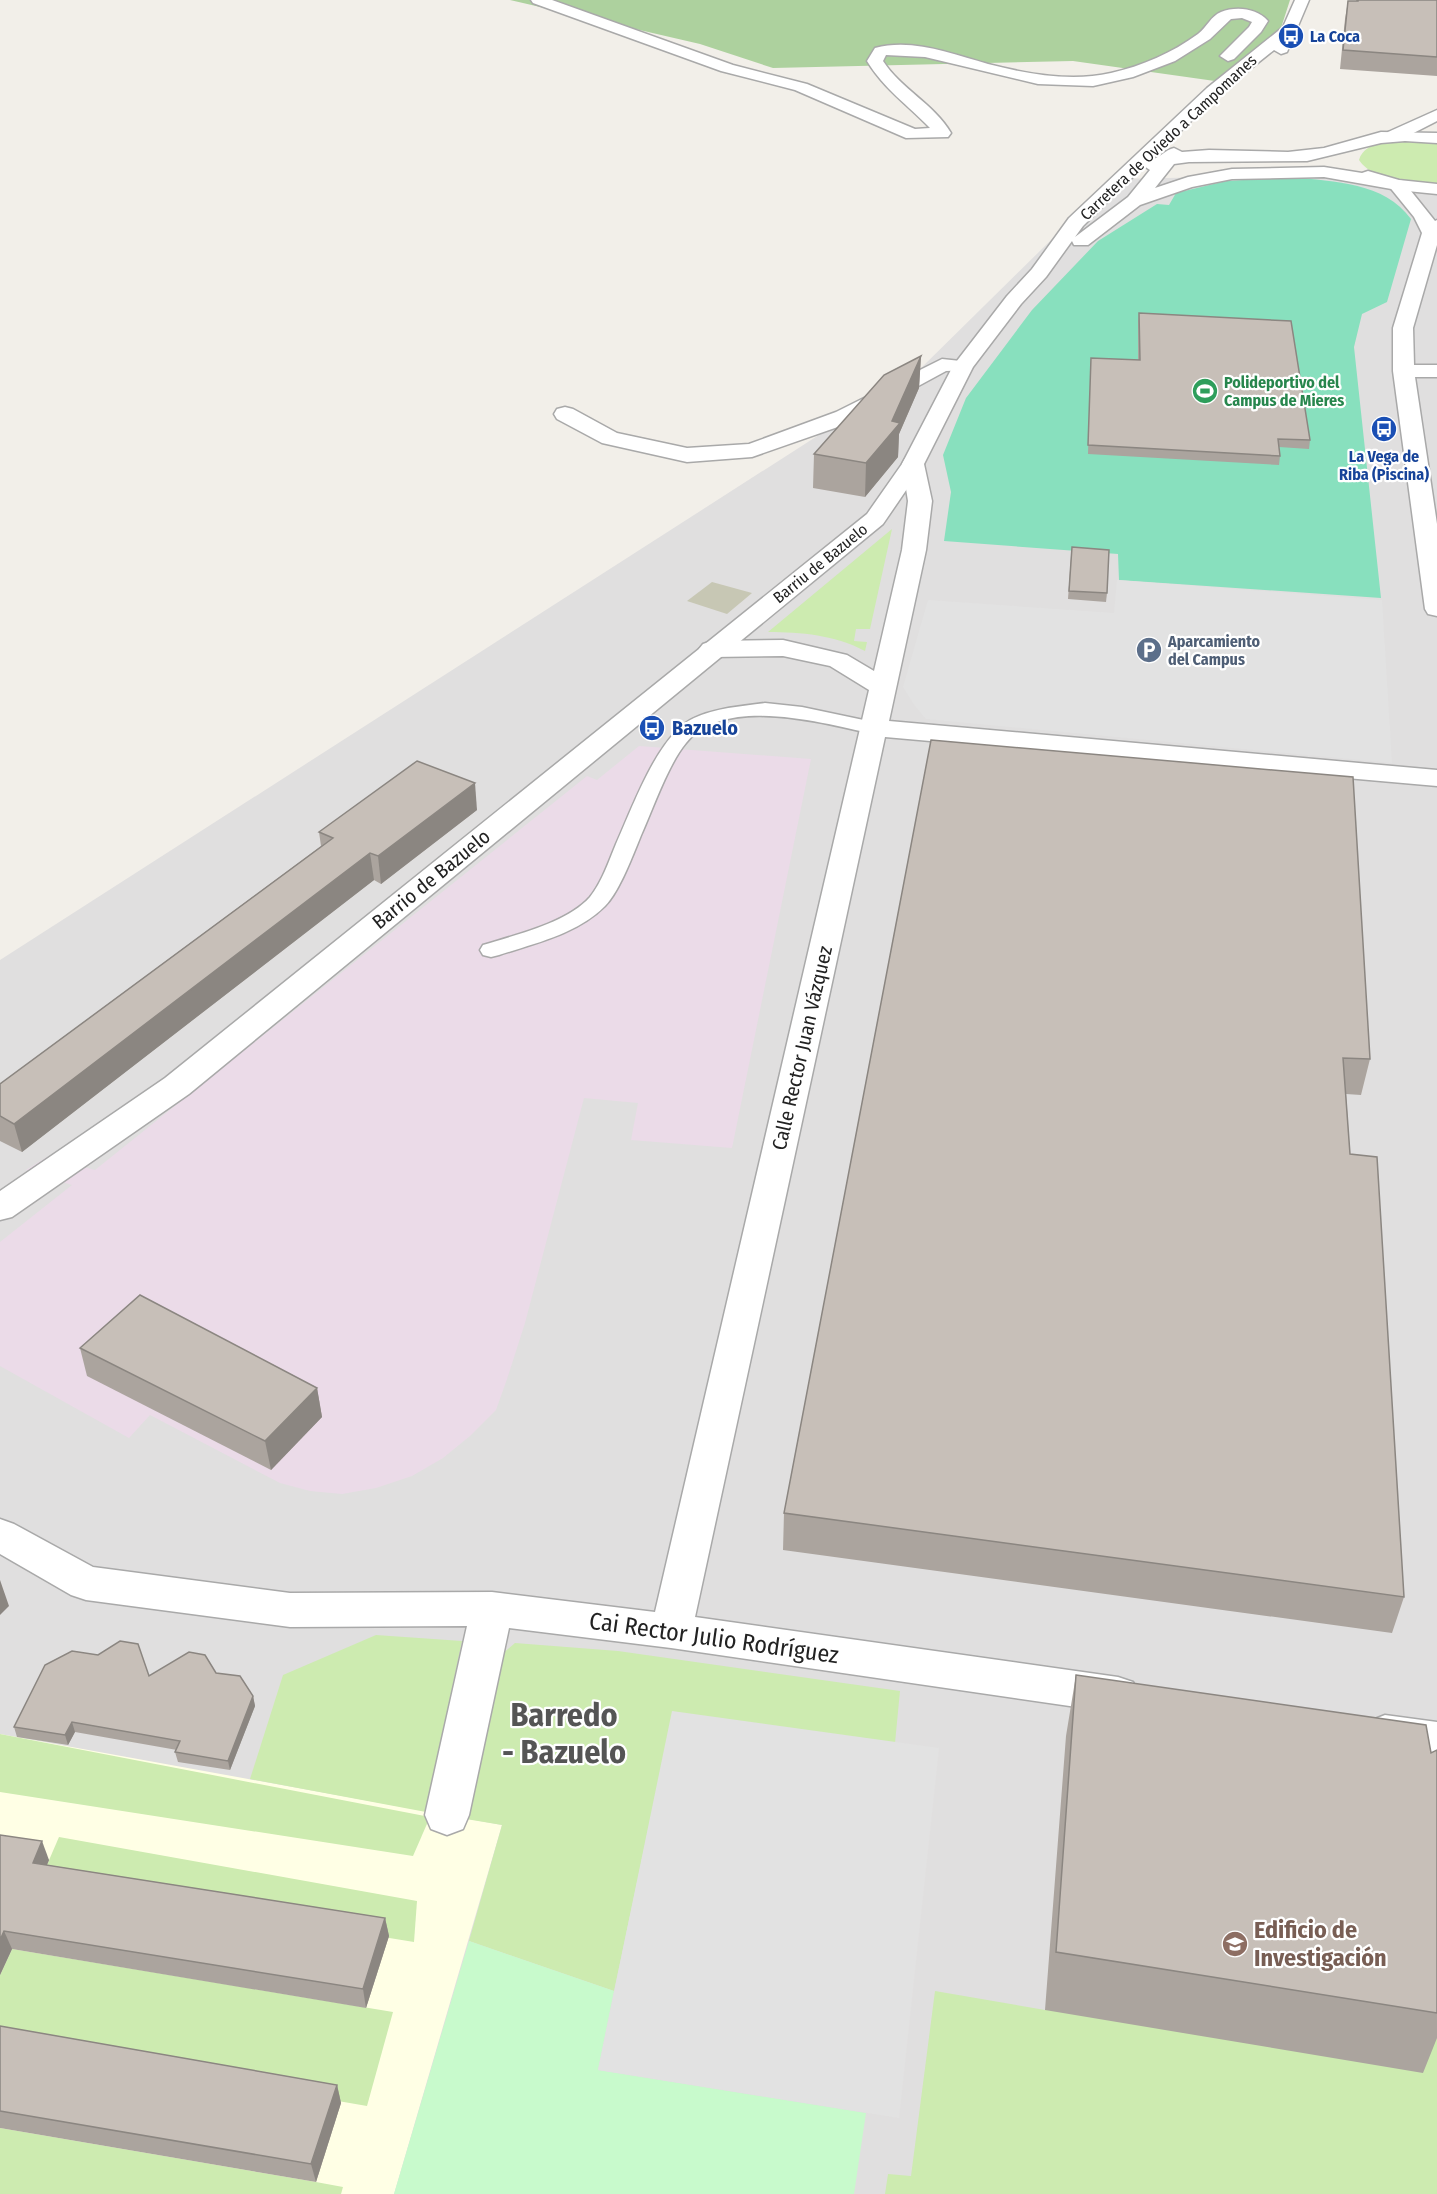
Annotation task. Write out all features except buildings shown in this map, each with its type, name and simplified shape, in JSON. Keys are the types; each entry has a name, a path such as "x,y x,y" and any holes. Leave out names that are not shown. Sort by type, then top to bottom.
{"street":[{"path":"538,0 727,68 801,87 912,134 942,133 940,126 912,105 889,82 875,61 881,51 899,48 936,54 999,72 1043,79 1092,82 1133,71 1185,49 1208,33 1217,19 1231,14 1251,15 1260,21 1256,29 1241,45 1218,64"},
{"path":"1288,30 1302,0"},
{"name":"Carretera de Oviedo a Campomanes","path":"1267,68 1280,52 1288,30"},
{"name":"Carretera de Oviedo a Campomanes","path":"1039,273 1076,222 1106,192 1213,91 1288,30"},
{"path":"1203,76 1213,91"},
{"name":"Carretera de Oviedo a Campomanes","path":"1039,273 1134,201 1204,122 1213,91"},
{"path":"1395,136 1437,116"},
{"path":"1169,159 1167,145 1176,127"},
{"path":"1106,192 1134,185 1152,165 1169,159 1209,156 1308,156 1395,136 1437,138"},
{"path":"1215,141 1235,149 1287,157"},
{"path":"1357,145 1349,152 1349,160 1355,168 1393,184 1418,208 1434,230 1403,328 1404,371 1437,609"},
{"path":"1169,159 1198,170 1232,174 1324,172 1437,189"},
{"path":"1134,201 1188,182 1232,174"},
{"path":"913,464 963,366 1014,300 1039,273"},
{"path":"565,414 610,438 687,455 752,450 844,417 942,365 963,366"},
{"path":"1404,371 1437,371"},
{"name":"Barriu de Bazuelo","path":"712,649 875,519 913,464"},
{"name":"Calle Rector Juan Vázquez","path":"671,1630 914,550 920,501 913,464"},
{"path":"712,649 783,648 838,660 883,687"},
{"name":"Barrio de Bazuelo","path":"0,1208 177,1086 712,649"},
{"path":"873,728 1437,778"},
{"name":"Cai Rector Julio Rodríguez","path":"0,1535 86,1583 290,1610 492,1609 671,1630 1156,1701"},
{"path":"447,1815 492,1609"},
{"path":"1343,1728 1437,1741"}],"lane":[{"path":"490,950 562,927 598,901 616,869 653,784 678,739 700,722 737,712 765,709 801,713 873,728"}],"shaded area":[{"path":"1437,173 1437,2194 0,2194 0,960 917,372 1113,179"},
{"name":"Aparcamiento del Campus","path":"1117,580 1382,600 1392,763 926,719 903,687 928,600 1114,613"},
{"path":"712,582 752,593 727,614 687,601"},
{"path":"639,746 811,759 732,1148 631,1140 638,1103 584,1098 525,1323 507,1379 496,1410 470,1436 443,1458 412,1476 376,1488 342,1494 310,1491 280,1483 150,1415 129,1438 0,1366 0,1242 72,1185 26,1170 47,1157 95,1170 587,776 597,780"},
{"path":"672,1711 939,1748 899,2118 598,2070"},
{"path":"0,1734 502,1825 394,2194 0,2194"}],"green space":[{"path":"510,0 1290,0 1281,28 1229,83 1073,61 773,68 700,44"},
{"path":"1391,141 1437,142 1437,186 1405,183 1384,177 1374,173 1359,160 1362,153 1375,145"},
{"path":"1292,177 1341,183 1373,191 1400,207 1411,219 1387,302 1362,314 1354,347 1381,598 1119,580 1118,554 944,541 951,492 943,455 966,398 1032,310 1098,241 1157,204 1169,205 1176,193 1226,181"},
{"path":"892,529 870,629 856,629 854,641 867,642 865,651 842,641 818,636 768,632"},
{"path":"376,1635 462,1641 426,1812 250,1779 283,1675"},
{"path":"515,1643 618,1651 900,1691 895,1743 673,1712 614,1991 469,1941 502,1825 466,1819 501,1655"},
{"path":"0,1734 430,1817 413,1856 0,1792"},
{"path":"59,1837 417,1901 414,1942 40,1881"},
{"path":"1437,1867 1437,2194 885,2194 888,2174 911,2176 935,1991 1045,2010"},
{"path":"469,1941 614,1991 598,2070 866,2113 854,2194 394,2194"},
{"path":"12,1949 393,2012 367,2106 0,2043 0,1975"},
{"path":"0,2128 343,2187 341,2194 0,2194"}],"place":[{"name":"La Coca","path":"1291,36"},
{"name":"Polideportivo del Campus de Mieres","path":"1205,391"},
{"name":"La Vega de Riba (Piscina)","path":"1384,429"},
{"name":"Aparcamiento del Campus","path":"1149,650"},
{"name":"Bazuelo","path":"652,728"},
{"name":"Edificio de Investigación","path":"1235,1944"}],"district":[{"name":"Barredo - Bazuelo","path":"564,1734"}]}
